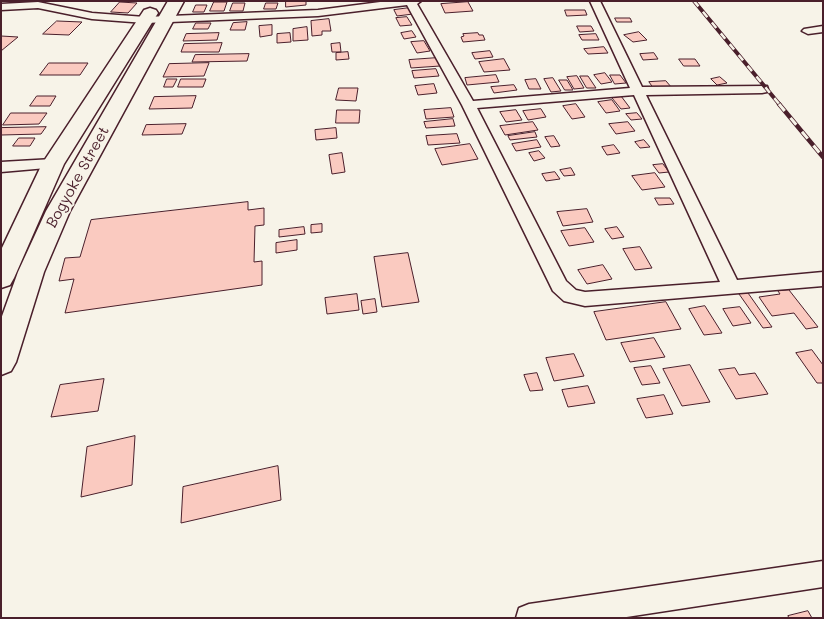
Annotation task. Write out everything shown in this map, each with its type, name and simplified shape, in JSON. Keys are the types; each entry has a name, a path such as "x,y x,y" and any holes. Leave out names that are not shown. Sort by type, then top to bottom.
{"main road":[{"name":"Bogyoke Street","path":"1,278 53,164 161,10"},
{"name":"Bogyoke Street","path":"1,362 31,272 58,211 161,10"}],"street":[{"path":"595,1 640,91 732,288"},
{"path":"1,7 38,5 92,16 161,10 318,13 413,2 469,105 559,286 571,296 585,299 823,279"},
{"path":"808,31 823,30"},
{"path":"469,105 640,91 762,89"},
{"path":"1,167 53,164"},
{"path":"529,618 823,574"}],"building":[{"path":"286,1 306,1 306,5 286,7"},
{"path":"120,2 137,3 128,13 111,12"},
{"path":"214,2 227,2 224,11 210,11"},
{"path":"468,2 473,11 445,13 441,4"},
{"path":"233,3 245,3 243,11 230,11"},
{"path":"266,3 278,3 276,9 264,9"},
{"path":"196,5 207,5 204,12 193,12"},
{"path":"409,8 413,14 397,16 394,10"},
{"path":"565,10 585,10 587,15 567,16"},
{"path":"407,17 412,25 400,26 396,18"},
{"path":"615,18 630,18 632,22 617,22"},
{"path":"329,19 331,31 322,31 322,35 312,36 311,21"},
{"path":"57,21 82,22 69,35 43,34"},
{"path":"247,22 245,30 230,30 233,23"},
{"path":"196,23 211,23 208,29 193,29"},
{"path":"272,25 272,35 260,37 259,26"},
{"path":"577,26 591,26 594,31 580,32"},
{"path":"307,27 308,40 293,41 293,29"},
{"path":"412,31 416,37 404,39 401,33"},
{"path":"639,32 647,40 633,42 624,35"},
{"path":"219,33 217,40 183,41 186,34"},
{"path":"290,33 291,42 277,43 277,34"},
{"path":"478,33 483,35 485,40 463,42 461,37 464,36 463,34"},
{"path":"596,34 599,40 582,40 579,35"},
{"path":"1,36 18,37 1,51"},
{"path":"424,41 430,51 417,53 411,42"},
{"path":"222,43 219,52 181,52 184,44"},
{"path":"340,43 341,52 332,52 331,44"},
{"path":"604,47 608,53 588,54 584,49"},
{"path":"490,51 493,57 475,59 472,53"},
{"path":"348,52 349,59 336,60 336,53"},
{"path":"654,53 658,59 643,60 640,54"},
{"path":"249,54 247,61 192,62 195,55"},
{"path":"437,58 440,66 411,68 409,60"},
{"path":"504,59 510,70 484,72 479,62"},
{"path":"679,59 695,59 700,66 684,66"},
{"path":"49,63 88,63 80,75 40,75"},
{"path":"209,63 204,76 163,77 169,64"},
{"path":"436,69 439,76 414,78 412,71"},
{"path":"605,73 612,82 601,84 594,75"},
{"path":"496,75 499,82 467,85 465,78"},
{"path":"610,75 620,75 626,83 615,84"},
{"path":"577,76 584,88 574,89 567,77"},
{"path":"580,76 588,76 596,88 587,88"},
{"path":"720,77 727,83 717,85 711,79"},
{"path":"553,78 561,91 551,92 544,79"},
{"path":"167,79 177,79 173,87 164,87"},
{"path":"181,79 206,79 203,87 178,87"},
{"path":"536,79 541,89 529,89 525,80"},
{"path":"559,80 567,80 573,90 565,90"},
{"path":"666,81 672,88 654,89 649,82"},
{"path":"434,84 437,93 418,95 415,86"},
{"path":"514,85 517,90 494,93 491,87"},
{"path":"339,88 358,88 356,101 336,100"},
{"path":"37,96 56,96 50,106 30,106"},
{"path":"196,96 192,108 149,109 154,97"},
{"path":"621,96 630,108 621,109 612,98"},
{"path":"612,100 620,111 606,113 598,102"},
{"path":"576,104 585,117 572,119 563,106"},
{"path":"451,108 454,117 426,119 424,110"},
{"path":"541,109 546,117 528,120 523,111"},
{"path":"337,110 360,110 359,123 336,123"},
{"path":"516,110 522,120 506,122 500,112"},
{"path":"11,113 47,113 39,124 3,125"},
{"path":"637,113 642,119 631,120 626,114"},
{"path":"453,119 455,126 426,128 424,122"},
{"path":"533,122 538,130 505,135 500,126"},
{"path":"628,122 635,131 616,134 609,124"},
{"path":"186,124 182,134 142,135 146,125"},
{"path":"46,127 41,134 1,135 1,128"},
{"path":"336,128 337,138 316,140 315,130"},
{"path":"535,132 537,137 510,140 508,136"},
{"path":"457,134 460,143 428,145 426,136"},
{"path":"554,136 560,146 551,147 545,137"},
{"path":"19,138 35,138 30,146 13,146"},
{"path":"537,140 541,147 516,151 512,144"},
{"path":"644,140 650,147 640,148 635,142"},
{"path":"470,144 478,159 442,165 435,149"},
{"path":"614,145 620,153 607,155 602,147"},
{"path":"539,151 545,158 534,161 529,153"},
{"path":"342,153 345,172 332,174 329,155"},
{"path":"663,164 669,172 659,173 653,165"},
{"path":"571,168 575,175 564,176 560,170"},
{"path":"555,172 560,179 546,181 542,174"},
{"path":"655,173 665,187 642,190 632,176"},
{"path":"655,198 670,198 674,204 659,205"},
{"path":"248,202 248,210 264,208 264,225 255,226 254,262 262,261 262,285 65,313 74,279 59,281 65,258 80,257 91,220"},
{"path":"587,209 593,222 563,226 557,212"},
{"path":"322,224 322,232 311,233 311,225"},
{"path":"304,227 305,234 279,237 279,230"},
{"path":"617,227 624,237 612,239 605,229"},
{"path":"585,228 594,242 569,246 561,231"},
{"path":"297,240 297,250 276,253 276,243"},
{"path":"640,247 652,268 635,270 623,249"},
{"path":"408,253 419,302 382,307 374,257"},
{"path":"603,265 612,279 587,284 578,270"},
{"path":"789,290 818,327 806,329 794,313 772,316 759,297 780,294 778,291"},
{"path":"748,293 772,327 763,328 739,294"},
{"path":"357,294 359,310 327,314 325,298"},
{"path":"375,299 377,312 363,314 361,301"},
{"path":"666,302 681,329 606,340 594,312"},
{"path":"705,306 722,333 704,335 689,309"},
{"path":"740,307 751,323 733,326 723,309"},
{"path":"654,338 665,357 630,362 621,343"},
{"path":"812,350 823,365 823,383 817,383 796,353"},
{"path":"574,354 584,376 554,381 546,358"},
{"path":"690,365 710,402 682,406 663,369"},
{"path":"651,366 660,383 642,385 634,368"},
{"path":"735,368 739,375 755,373 768,394 736,399 719,370"},
{"path":"537,373 543,390 530,391 524,375"},
{"path":"104,379 98,411 51,417 60,385"},
{"path":"588,386 595,403 568,407 562,390"},
{"path":"664,395 673,414 646,418 637,399"},
{"path":"135,436 132,485 81,497 87,447"},
{"path":"278,466 281,500 181,523 183,487"},
{"path":"808,611 812,618 789,618 788,616"}],"railway":[{"path":"694,1 780,105"},
{"path":"779,104 823,157"}]}
